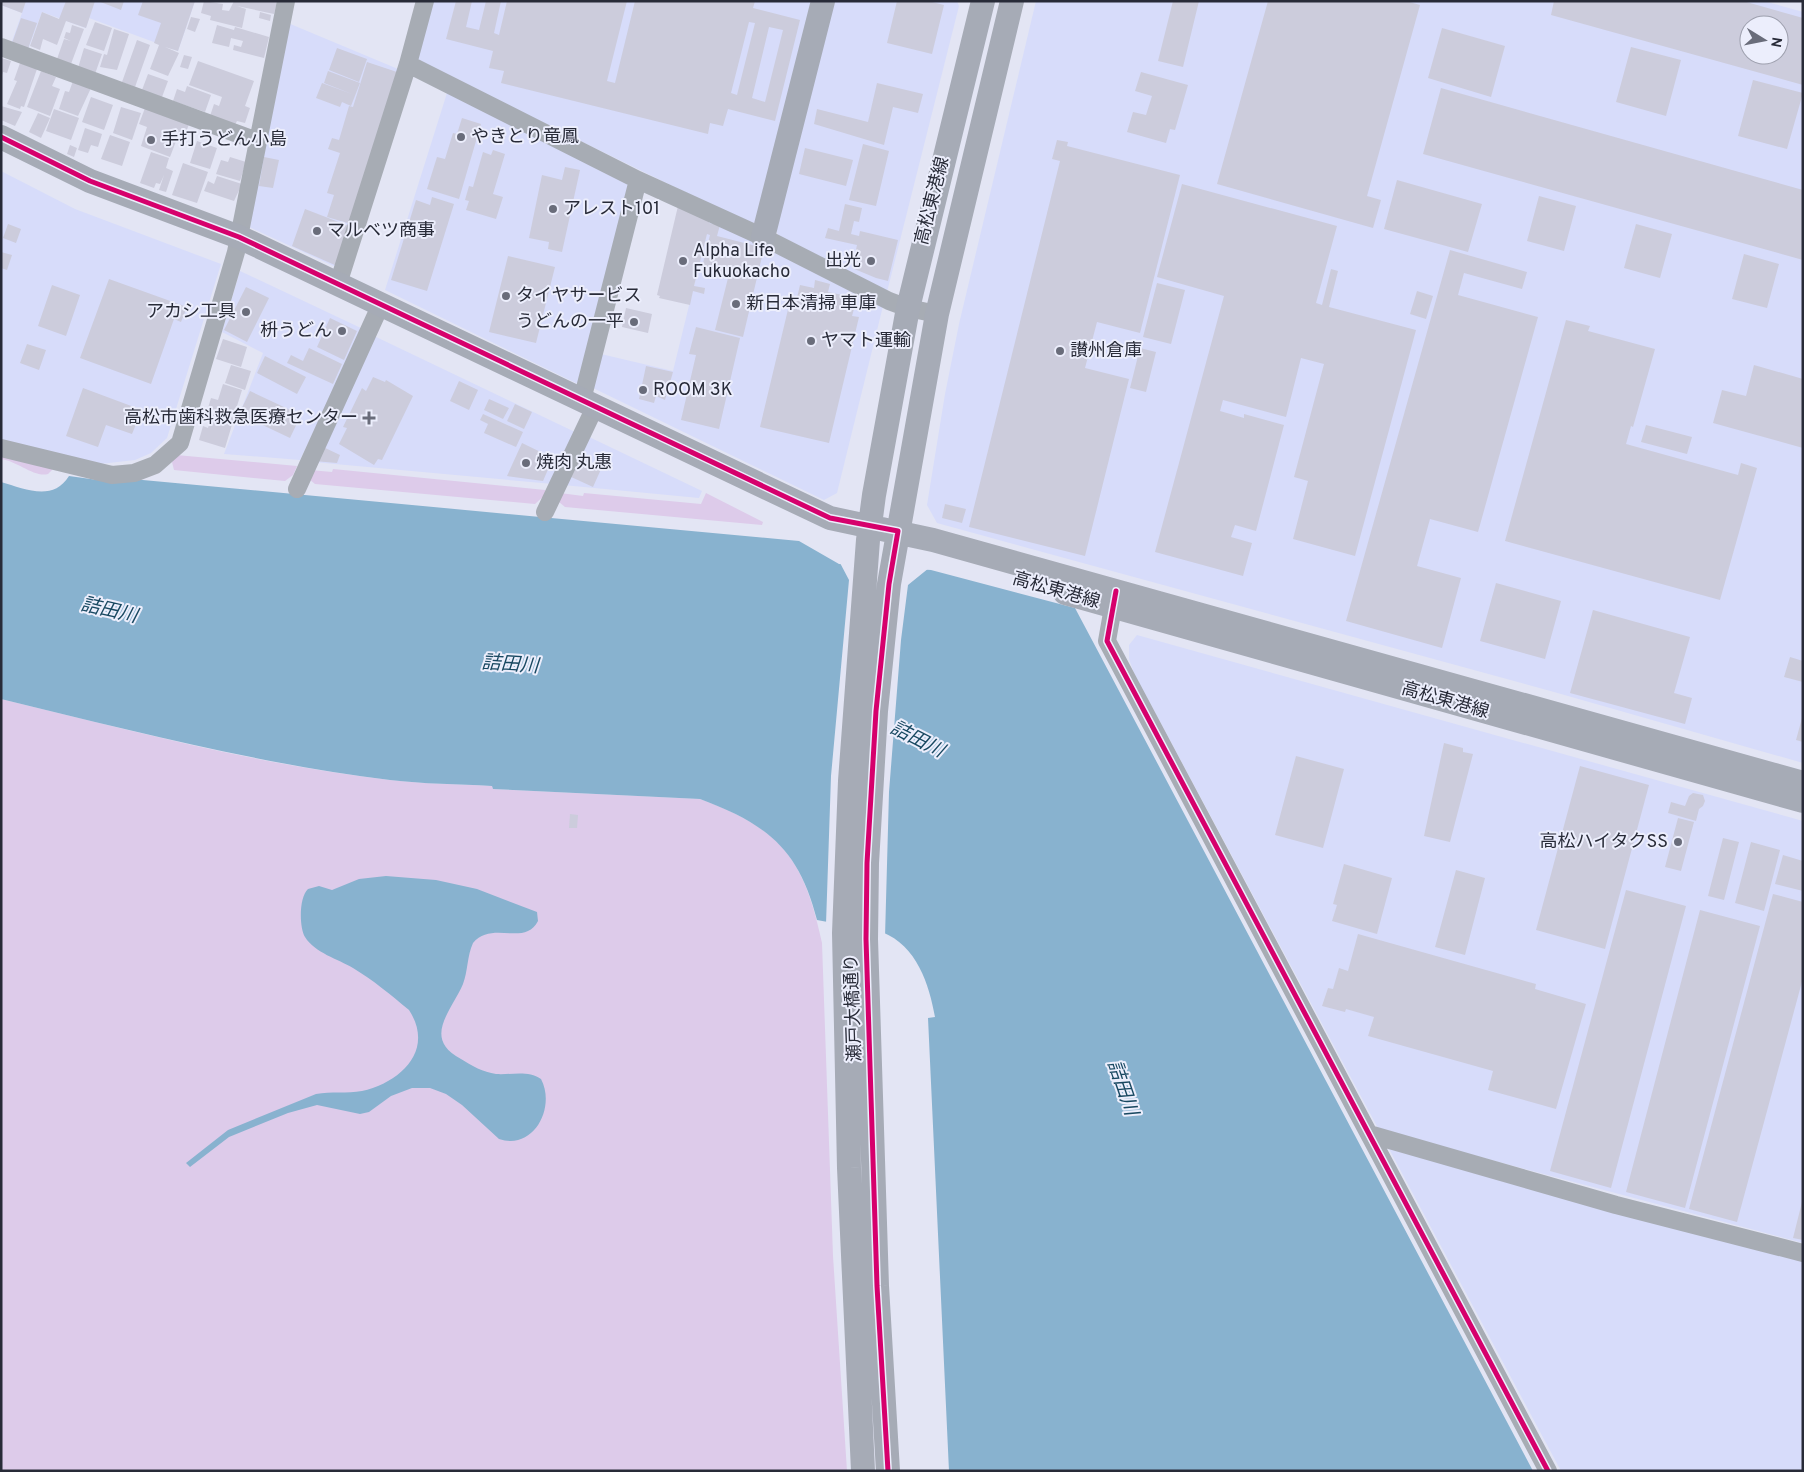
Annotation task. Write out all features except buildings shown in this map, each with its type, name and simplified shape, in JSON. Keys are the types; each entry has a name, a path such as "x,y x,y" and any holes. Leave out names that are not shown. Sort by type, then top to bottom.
{"street":[{"path":"1,448 112,475 134,473 155,466 180,443 237,245 286,1"},
{"path":"338,284 408,64 424,1"},
{"path":"763,237 823,1"},
{"name":"高松東港線","path":"983,1 908,308 868,540 1115,599 1803,783"},
{"name":"高松東港線","path":"895,545 937,314 1012,1"},
{"path":"1,48 257,141"},
{"path":"408,64 638,180 763,237 889,301 908,308 937,314"},
{"path":"1,137 90,182 237,245 588,409 828,534 868,540"},
{"path":"1,155 84,196 237,245 338,284 378,311"},
{"path":"545,512 588,409 638,180"},
{"path":"296,489 378,311"},
{"name":"瀬戸大橋通り","path":"868,540 850,781 855,936 888,1471"},
{"name":"瀬戸大橋通り","path":"864,1471 849,1168 855,936 867,863 874,730 883,635 895,545"},
{"path":"1115,599 1107,641 1548,1471"},
{"name":"高松東港線","path":"1115,599 1803,802"},
{"path":"1369,1134 1616,1205 1803,1252"}],"shaded area":[{"path":"1,1 195,1 178,51 89,18 86,28 42,12 28,50 11,44 22,13 1,5"},
{"path":"430,1 815,1 759,221 750,224 415,60"},
{"path":"832,1 957,1 959,6 887,292 780,239 775,228"},
{"path":"1036,1 1764,1 1803,12 1803,763 1554,692 937,523 927,505 945,394 959,324"},
{"path":"288,23 398,69 338,268 247,226"},
{"path":"447,93 626,179 629,187 580,385 385,290"},
{"path":"1,171 75,209 221,264 167,438 151,453 135,460 100,464 1,440"},
{"path":"710,220 883,306 837,493 824,500 593,388 601,354 673,371"},
{"path":"240,271 363,329 300,460 224,454 263,353 222,332"},
{"path":"372,335 575,432 553,484 313,462"},
{"path":"585,435 702,491 699,498 563,485"},
{"path":"1,453 55,467 48,474 37,474 1,459"},
{"path":"176,455 297,466 293,475 285,481 174,470 172,462"},
{"path":"333,469 545,490 546,494 535,504 315,484 309,479 310,470 332,472"},
{"path":"560,493 583,496 584,493 701,504 706,493 763,522 762,525 565,507 559,502"},
{"path":"1137,635 1803,821 1803,1243 1379,1130 1134,673 1129,659 1129,645"},
{"path":"1,699 194,746 341,773 403,781 492,786 493,789 700,799 751,822 770,836 785,851 797,868 807,889 822,943 833,1256 847,1471 1,1471"},
{"path":"1388,1147 1803,1259 1803,1471 1561,1471"}],"water":[{"name":"詰田川","path":"69,476 105,481 132,479 799,541 839,564 931,570 1075,608 1533,1471 949,1471 928,1018 935,1017 925,979 913,956 894,938 882,932 858,926 817,920 810,895 801,875 790,857 777,842 744,818 700,799 493,789 492,786 402,781 341,773 243,756 1,699 1,482 29,490 47,491 55,489"},
{"path":"386,876 436,880 477,889 537,912 538,921 525,932 489,934 473,943 463,984 447,1014 441,1033 443,1042 449,1051 478,1068 496,1074 531,1075 541,1079 545,1090 546,1102 539,1124 532,1133 522,1139 511,1141 499,1139 462,1105 446,1094 430,1088 412,1088 391,1096 369,1112 360,1114 317,1105 288,1113 229,1137 190,1167 186,1163 228,1130 316,1094 356,1092 376,1087 401,1072 410,1062 416,1051 418,1038 416,1025 409,1010 360,973 309,943 302,926 303,898 308,889 319,886 332,890 359,879"}],"pier":[{"path":"839,561 929,568 908,585 901,640 889,792 885,937 826,924 831,776 849,580"}],"cycle path":[{"path":"1,137 90,181 239,237 830,518 898,531 889,584 876,711 867,863 866,939 877,1286 888,1471"},
{"path":"1116,591 1107,641 1548,1471"}],"place":[{"name":"やきとり竜鳳","path":"461,137"},
{"name":"手打うどん小島","path":"151,140"},
{"name":"アレスト101","path":"553,209"},
{"name":"マルベツ商事","path":"317,231"},
{"name":"Alpha Life Fukuokacho","path":"683,261"},
{"name":"出光","path":"871,261"},
{"name":"タイヤサービス","path":"506,296"},
{"name":"新日本清掃 車庫","path":"736,304"},
{"name":"アカシ工具","path":"246,312"},
{"name":"うどんの一平","path":"634,322"},
{"name":"枡うどん","path":"342,331"},
{"name":"ヤマト運輸","path":"811,341"},
{"name":"讃州倉庫","path":"1060,351"},
{"name":"ROOM 3K","path":"643,390"},
{"name":"高松市歯科救急医療センター","path":"369,418"},
{"name":"焼肉 丸惠","path":"526,463"},
{"name":"高松ハイタクSS","path":"1678,842"}]}
